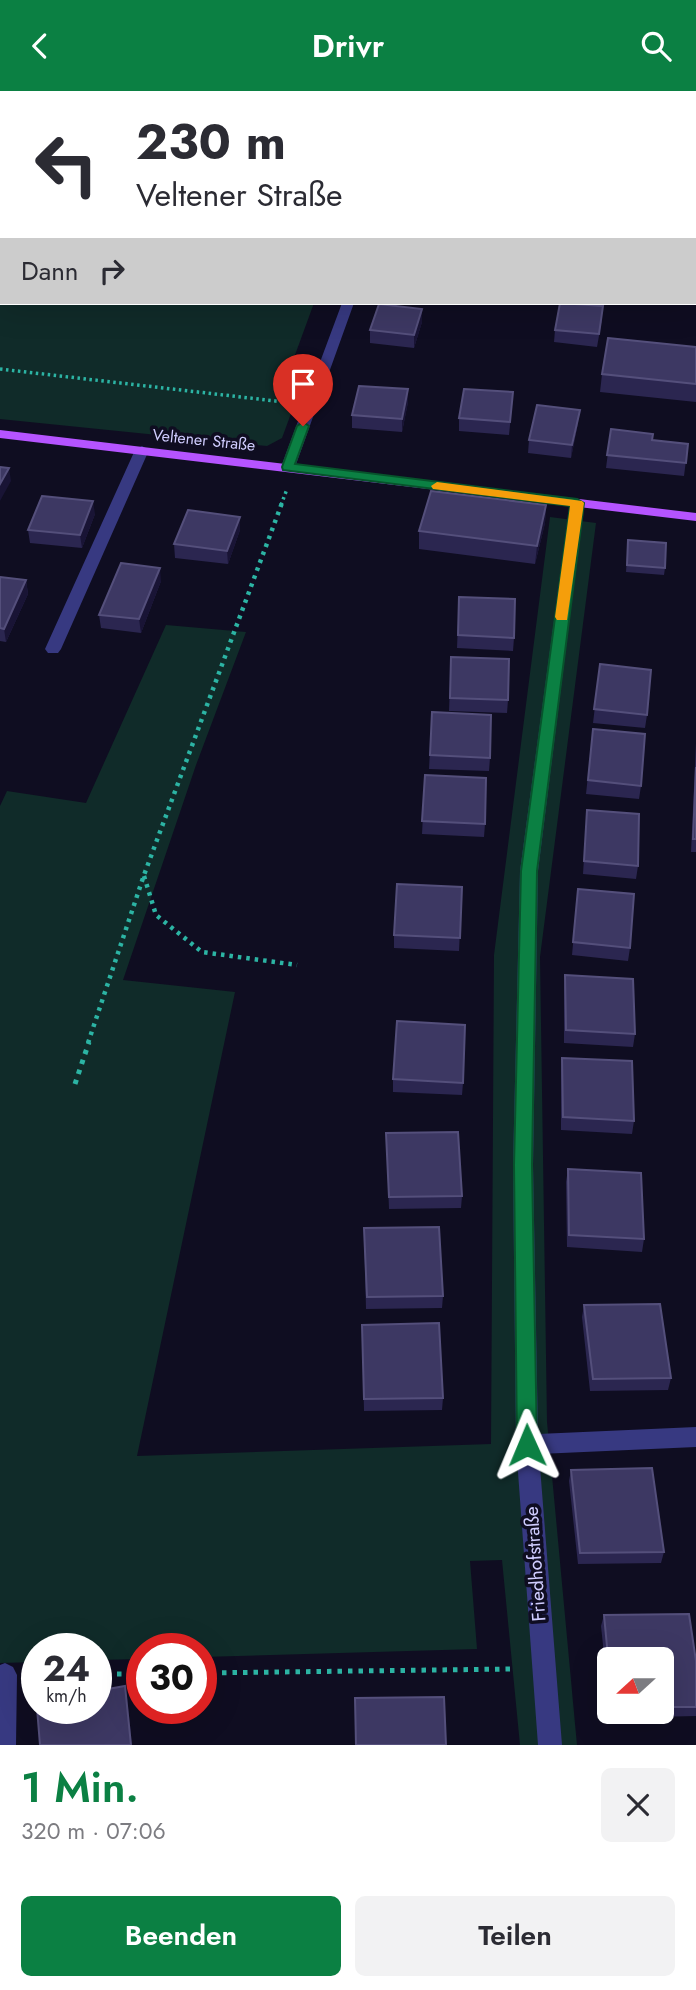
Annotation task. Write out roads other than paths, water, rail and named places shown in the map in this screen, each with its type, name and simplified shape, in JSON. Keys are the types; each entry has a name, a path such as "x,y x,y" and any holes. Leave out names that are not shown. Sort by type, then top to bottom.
{"main road":[{"name":"Veltener Straße","path":"0,434 696,517"}],"street":[{"path":"291,468 310,405 347,305"},
{"path":"53,649 142,450"},
{"name":"Friedhofstraße","path":"550,1745 542,1669 527,1445 523,1165 529,871 577,503"},
{"path":"527,1445 696,1437"},
{"path":"4,1745 5,1675"}]}
